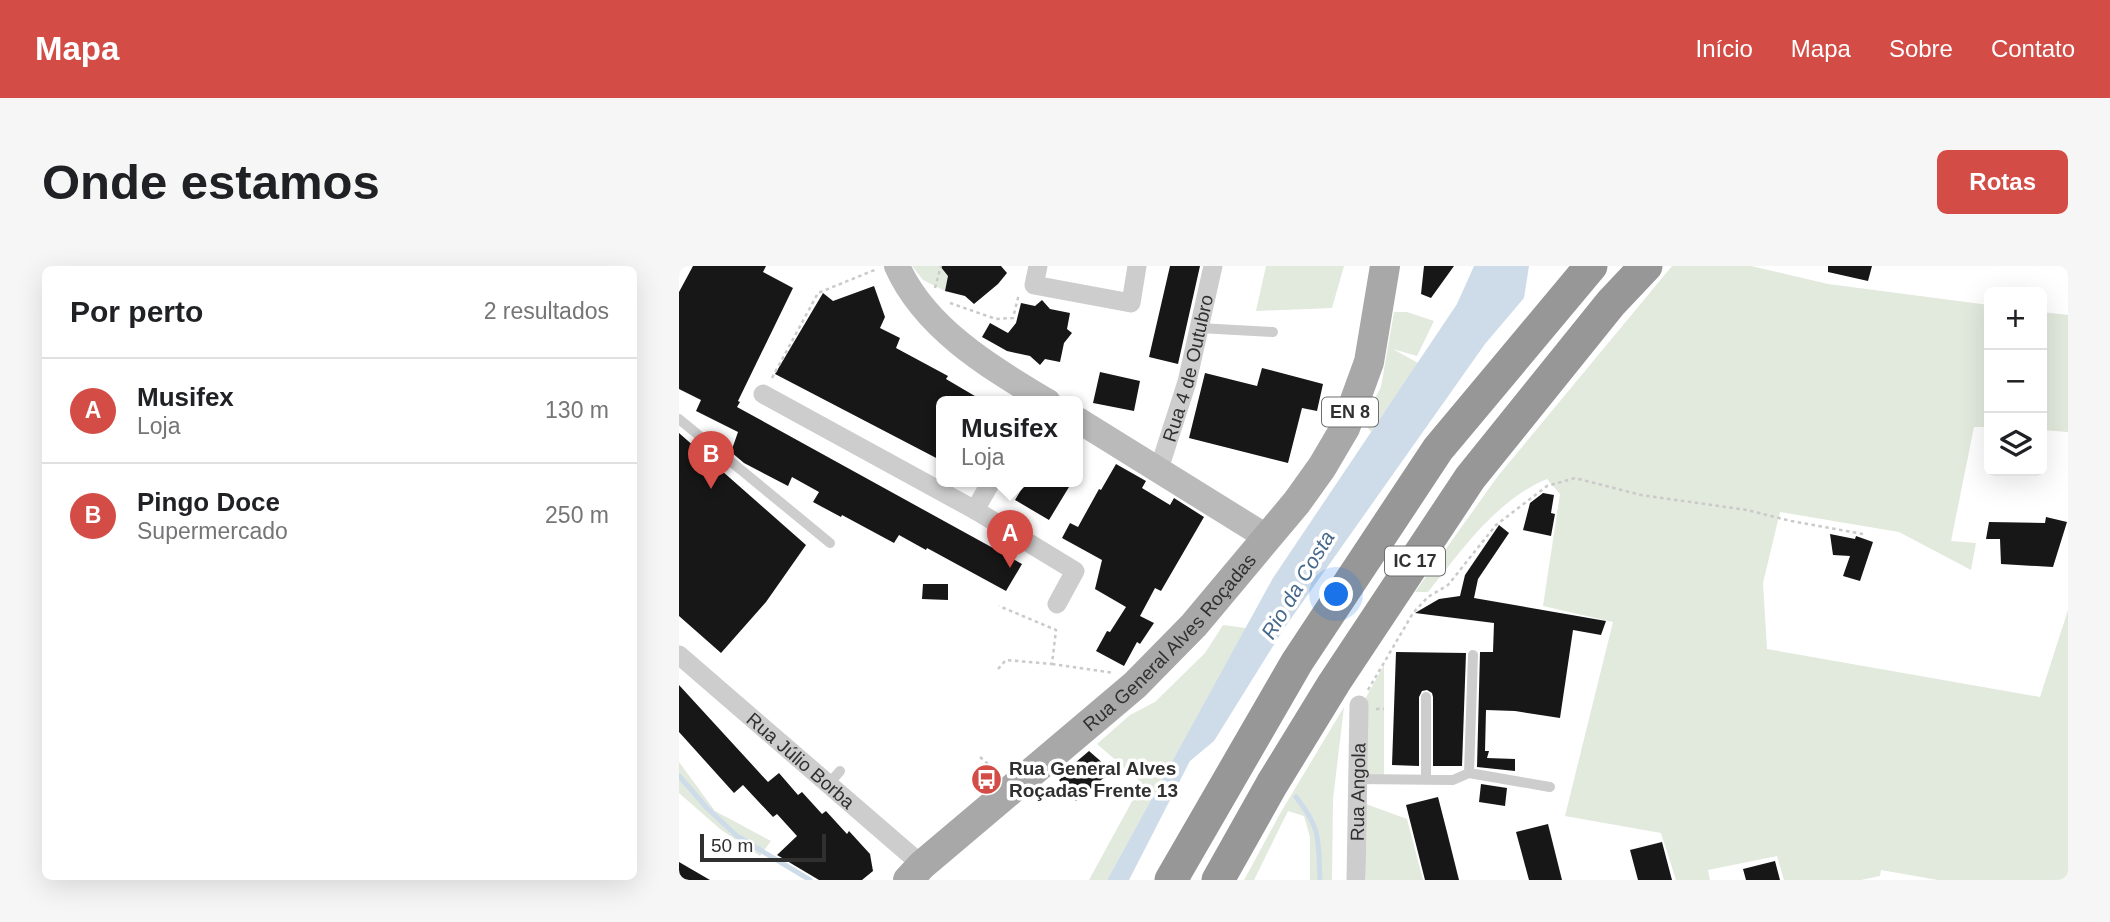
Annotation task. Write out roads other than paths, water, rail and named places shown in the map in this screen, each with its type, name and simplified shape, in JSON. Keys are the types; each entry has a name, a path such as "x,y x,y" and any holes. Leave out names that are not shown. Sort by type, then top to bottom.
{"highway":[{"name":"IC 17","path":"1171,880 1297,662 1439,449 1591,266"},
{"name":"IC 17","path":"1218,880 1272,783 1334,682 1470,478 1611,303 1646,266"}],"main road":[{"name":"EN 8","path":"1268,538 1322,467 1345,428 1369,362 1385,266"},
{"name":"Rua General Alves Roçadas","path":"915,872 1135,685 1186,634 1268,538"}],"street":[{"path":"897,266 910,291 939,326 1035,396"},
{"path":"1036,276 1131,303 1137,266"},
{"name":"Rua 4 de Outubro","path":"1159,468 1187,382 1213,266"},
{"path":"763,394 975,510 1075,571 1057,604"},
{"path":"1083,423 1268,538"},
{"path":"975,510 988,487"},
{"name":"Rua Júlio Borba","path":"679,655 834,778 915,872"},
{"name":"Rua Angola","path":"1356,880 1359,705"}],"lane":[{"path":"1199,328 1273,332"},
{"path":"679,419 830,542"},
{"path":"1469,773 1473,655"},
{"path":"1426,697 1426,780"},
{"path":"1357,779 1453,780 1469,773 1551,786"}],"water":[{"name":"Rio da Costa","path":"1474,266 1529,266 1524,298 1485,344 1285,627 1214,741 1190,761 1129,880 1107,880 1273,578 1457,304"}],"waterway":[{"path":"679,776 707,808 737,836 810,880"},
{"path":"1296,797 1310,818 1317,836 1320,880"}],"place":[{"name":"Pingo Doce","path":"711,489"},
{"name":"Musifex","path":"1010,568"},
{"name":"Rua General Alves Roçadas Frente 13","path":"986,779"}]}
